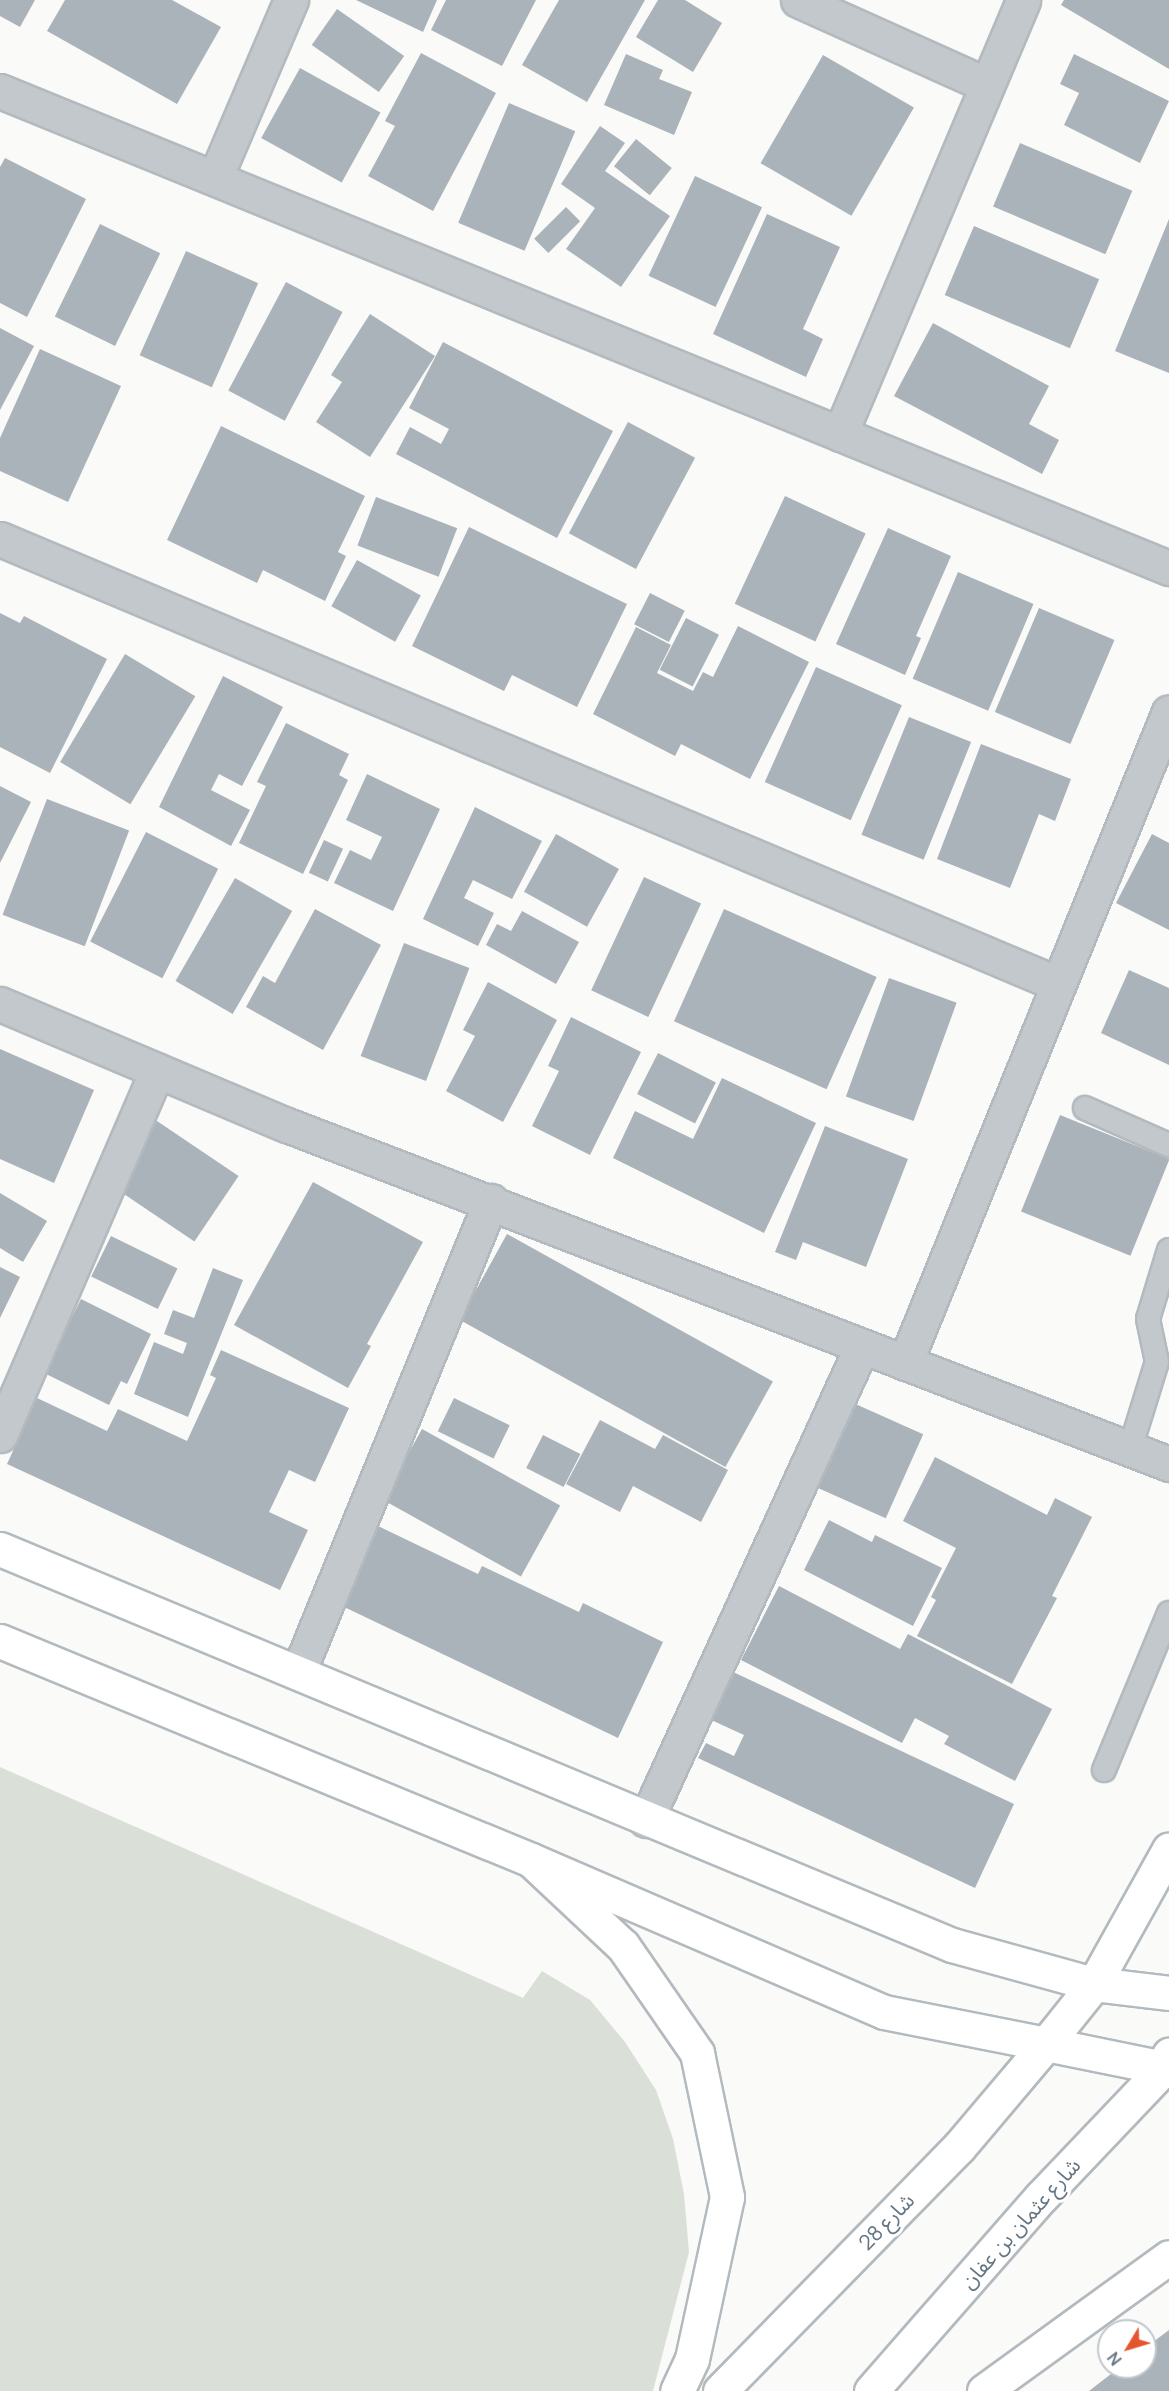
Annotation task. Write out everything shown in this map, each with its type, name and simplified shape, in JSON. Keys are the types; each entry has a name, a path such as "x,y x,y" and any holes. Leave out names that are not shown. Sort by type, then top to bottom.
{"street":[{"path":"214,178 291,0"},
{"path":"798,0 987,85"},
{"path":"840,434 1023,0"},
{"path":"0,91 1169,568"},
{"path":"0,539 1059,984"},
{"path":"905,1363 1169,712"},
{"path":"0,1004 287,1125 1169,1464"},
{"path":"0,1435 157,1070"},
{"path":"298,1673 490,1202"},
{"path":"645,1820 862,1346"},
{"path":"0,1549 645,1820 952,1945 1095,1984 1169,1993"},
{"path":"0,1641 531,1860 884,2012 1167,2065"},
{"path":"1046,2044 1095,1984 1169,1849"},
{"path":"531,1860 623,1946 698,2053 727,2197 692,2359 677,2391"},
{"name":"شارع 28","path":"720,2391 959,2147 1046,2044"},
{"name":"شارع عثمان بن عفان","path":"871,2391 1042,2196 1167,2065"},
{"path":"984,2391 1169,2256"}],"lane":[{"path":"1085,1108 1169,1145"},
{"path":"1130,1449 1157,1362 1148,1319 1169,1250"},
{"path":"1104,1770 1169,1613"}],"shaded area":[{"path":"0,1767 523,1998 542,1971 590,2000 625,2042 656,2090 673,2139 684,2194 689,2252 653,2391 0,2391"}],"building":[{"path":"0,0 35,0 20,27 0,16"},
{"path":"65,0 172,0 221,27 177,104 47,31"},
{"path":"356,0 437,0 423,32"},
{"path":"446,0 536,0 502,66 431,30"},
{"path":"559,0 645,0 587,102 522,65"},
{"path":"658,0 685,0 722,23 693,72 636,37"},
{"path":"1064,0 1169,0 1169,69 1061,5"},
{"path":"337,9 404,56 379,92 312,45"},
{"path":"421,53 496,93 433,211 368,176 395,126 385,121"},
{"path":"626,54 663,70 659,79 692,92 674,135 604,105"},
{"path":"1074,54 1169,101 1140,163 1064,125 1079,93 1060,84"},
{"path":"823,55 914,108 851,216 760,163"},
{"path":"300,68 380,113 342,183 261,138"},
{"path":"509,103 575,131 524,251 458,223"},
{"path":"600,126 625,143 605,171 670,216 621,287 566,249 595,208 561,184"},
{"path":"636,139 672,168 650,195 614,166"},
{"path":"1020,143 1132,191 1105,254 993,207"},
{"path":"5,158 86,199 27,317 0,303 0,167"},
{"path":"695,176 762,207 716,307 649,276"},
{"path":"566,207 580,221 548,253 534,239"},
{"path":"767,214 840,247 803,329 823,339 806,377 713,334"},
{"path":"1169,219 1169,373 1115,351"},
{"path":"100,224 160,253 115,346 55,317"},
{"path":"974,226 1099,279 1070,348 945,295"},
{"path":"186,251 258,283 212,387 140,355"},
{"path":"286,282 343,312 285,421 228,391"},
{"path":"370,314 435,356 370,457 316,422 342,382 331,375"},
{"path":"933,323 1049,386 1029,424 1059,440 1042,474 894,396"},
{"path":"0,328 34,346 0,410"},
{"path":"443,342 613,431 557,538 396,454 410,427 441,444 449,429 409,408"},
{"path":"40,349 121,386 68,502 0,471 0,438"},
{"path":"628,422 695,458 636,569 569,533"},
{"path":"221,426 365,496 338,552 346,556 325,601 263,570 257,583 167,540"},
{"path":"785,496 866,534 815,641 735,604"},
{"path":"376,497 457,528 439,577 357,546"},
{"path":"469,527 627,604 577,707 512,675 504,691 412,646"},
{"path":"888,528 951,556 916,636 921,638 905,675 836,644"},
{"path":"357,560 421,595 395,642 331,606"},
{"path":"958,572 1033,604 988,711 913,679"},
{"path":"650,593 685,611 669,642 634,624"},
{"path":"1039,608 1114,640 1070,744 995,712"},
{"path":"0,613 20,623 24,616 107,659 50,773 0,747"},
{"path":"686,618 719,635 693,686 660,670"},
{"path":"738,626 809,662 750,779 681,744 675,756 593,714 636,627 671,645 657,673 693,691 703,672 713,677"},
{"path":"125,654 195,696 130,804 60,762"},
{"path":"816,667 902,705 851,820 765,782"},
{"path":"223,676 283,707 242,786 219,774 211,790 250,810 231,846 159,807"},
{"path":"909,717 971,742 924,860 861,835"},
{"path":"286,723 349,754 339,775 348,780 303,874 239,843 266,786 257,782"},
{"path":"981,744 1071,779 1055,821 1039,814 1010,888 937,859"},
{"path":"367,774 440,809 393,911 334,883 350,850 371,860 382,837 346,820"},
{"path":"0,786 31,802 0,863"},
{"path":"47,799 129,831 85,946 3,915"},
{"path":"475,807 542,841 512,899 473,880 464,898 494,913 478,946 423,919"},
{"path":"146,832 218,869 162,978 90,942"},
{"path":"556,834 619,869 587,927 524,892"},
{"path":"1152,834 1169,843 1169,930 1116,903"},
{"path":"324,840 343,849 328,882 309,873"},
{"path":"644,877 701,904 648,1017 591,990"},
{"path":"235,878 292,911 233,1014 176,981"},
{"path":"315,909 381,945 323,1050 246,1007 263,976 275,983"},
{"path":"724,909 877,977 827,1089 674,1021"},
{"path":"522,911 579,942 556,984 486,945 497,924 511,931"},
{"path":"404,943 469,968 426,1081 361,1056"},
{"path":"1129,970 1169,988 1169,1065 1101,1033"},
{"path":"889,978 957,1003 914,1121 846,1096"},
{"path":"488,982 557,1020 503,1122 446,1091 475,1036 463,1030"},
{"path":"571,1017 641,1052 590,1155 532,1126 559,1071 548,1066"},
{"path":"0,1049 94,1090 54,1183 0,1159"},
{"path":"658,1053 716,1083 695,1123 637,1094"},
{"path":"722,1078 816,1123 764,1233 613,1158 635,1111 693,1139"},
{"path":"1060,1115 1169,1159 1130,1256 1021,1211"},
{"path":"154,1119 239,1176 194,1242 110,1184"},
{"path":"825,1126 908,1159 866,1267 803,1242 796,1260 775,1252"},
{"path":"313,1182 423,1242 367,1344 371,1346 348,1388 234,1325"},
{"path":"0,1193 47,1221 23,1262 0,1248"},
{"path":"507,1234 773,1381 725,1467 459,1320"},
{"path":"111,1236 178,1268 158,1309 91,1276"},
{"path":"0,1267 20,1277 0,1318"},
{"path":"213,1268 243,1280 188,1417 134,1394 154,1342 183,1354 187,1343 164,1334 173,1310 194,1318"},
{"path":"81,1299 151,1334 127,1384 121,1381 109,1405 44,1373"},
{"path":"221,1350 349,1408 315,1482 289,1470 269,1512 308,1530 280,1590 7,1464 37,1398 107,1431 118,1409 187,1441 216,1378 210,1375"},
{"path":"454,1398 510,1425 494,1458 438,1431"},
{"path":"851,1402 923,1434 886,1518 814,1486"},
{"path":"600,1420 655,1449 663,1435 728,1470 701,1522 633,1486 620,1512 566,1484"},
{"path":"422,1429 560,1506 521,1576 383,1500"},
{"path":"543,1435 580,1454 564,1487 526,1468"},
{"path":"935,1457 1047,1515 1055,1498 1092,1517 1052,1596 1057,1598 1012,1684 917,1636 936,1600 931,1597 956,1548 903,1521"},
{"path":"829,1520 872,1542 875,1535 942,1568 913,1626 804,1570"},
{"path":"378,1526 478,1574 482,1566 579,1612 583,1603 663,1642 618,1738 340,1605"},
{"path":"779,1586 900,1649 908,1634 1052,1709 1015,1781 944,1744 949,1736 915,1718 902,1743 741,1660"},
{"path":"731,1671 1014,1804 975,1888 698,1758 706,1743 734,1756 744,1735 709,1719"},
{"path":"1169,2330 1169,2391 1089,2391 1104,2379 1157,2379 1157,2339"}]}
